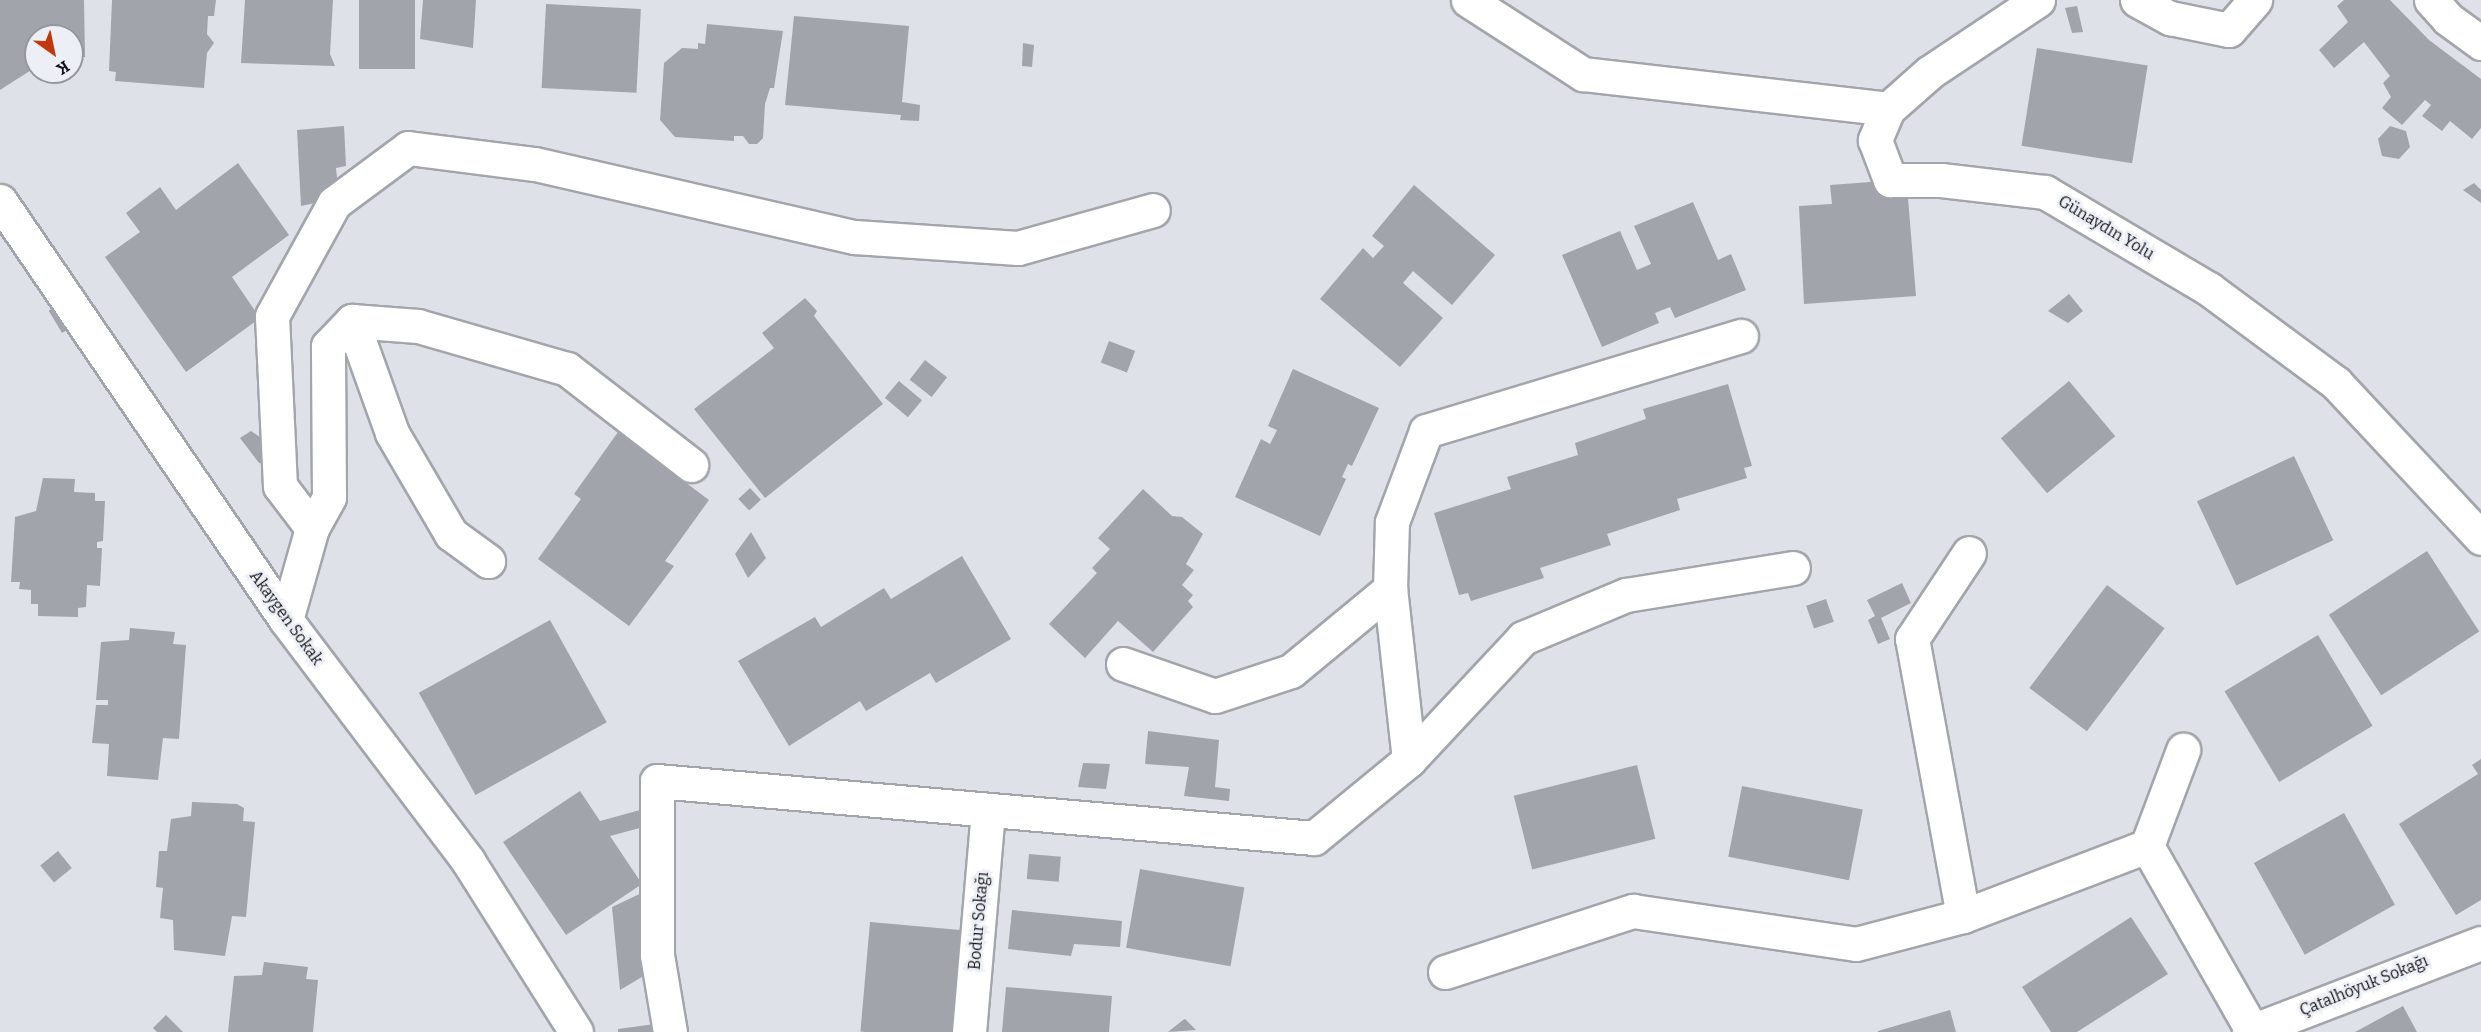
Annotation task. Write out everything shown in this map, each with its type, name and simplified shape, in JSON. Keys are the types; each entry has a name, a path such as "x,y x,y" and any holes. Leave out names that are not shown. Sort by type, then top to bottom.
{"street":[{"path":"1468,0 1584,74 1888,109"},
{"name":"Günaydın Yolu","path":"2038,0 1930,72 1888,109 1875,140 1890,180 1941,180 2045,192 2209,290 2336,383 2481,538"},
{"path":"2137,0 2170,18 2229,30 2255,0"},
{"path":"2431,0 2448,19 2481,43"},
{"path":"312,528 280,486 272,316 334,203 408,148 535,164 855,237 1018,248 1153,210"},
{"name":"Akaygen Sokak","path":"0,201 286,620 468,861 576,1032"},
{"path":"286,620 312,528 329,497 328,346 352,321"},
{"path":"352,321 418,326 567,369 691,465"},
{"path":"352,321 392,433 451,534 488,561"},
{"path":"1409,760 1390,589 1392,522 1426,431 1741,336"},
{"path":"1963,916 1912,639 1969,553"},
{"path":"670,1032 657,955 657,781 1314,838 1409,760 1523,638 1626,594 1793,568"},
{"path":"1123,664 1215,696 1291,671 1390,589"},
{"path":"2183,750 2148,846 2250,1031"},
{"name":"Bodur Sokağı","path":"969,1032 988,811"},
{"path":"1445,972 1633,911 1856,944 1963,916 2148,846"},
{"name":"Çatalhöyuk Sokağı","path":"2250,1031 2434,958 2481,943"},
{"path":"2434,958 2481,966"}],"building":[{"path":"0,0 84,0 85,57 84,24 24,24 24,75 0,90"},
{"path":"112,0 216,0 214,16 208,16 207,34 214,43 207,53 204,88 115,81 116,72 109,71"},
{"path":"245,0 333,0 330,54 335,66 241,63"},
{"path":"359,0 415,0 415,69 359,69"},
{"path":"423,0 476,0 473,48 420,39"},
{"path":"2344,0 2390,0 2429,40 2481,79 2481,128 2472,139 2450,121 2442,131 2422,116 2431,105 2425,100 2402,125 2382,108 2391,97 2383,83 2390,76 2364,42 2334,68 2319,50 2348,22 2337,6"},
{"path":"546,4 641,9 636,93 542,88"},
{"path":"2077,6 2083,32 2072,33 2065,8"},
{"path":"794,16 909,26 902,102 920,105 919,121 900,120 901,115 785,105"},
{"path":"707,24 783,31 774,88 770,88 765,104 763,138 757,144 749,144 743,136 734,136 734,141 675,137 660,120 664,63 682,48 698,49 698,43 705,44"},
{"path":"1023,43 1034,45 1032,67 1022,66"},
{"path":"2037,48 2148,66 2132,163 2022,146"},
{"path":"344,126 346,166 336,168 339,198 301,206 297,130"},
{"path":"2390,126 2406,131 2410,147 2399,159 2382,156 2378,139"},
{"path":"238,163 289,235 232,277 260,318 186,372 105,257 140,232 126,213 160,187 176,210"},
{"path":"1897,180 1897,199 1908,198 1916,296 1804,304 1799,206 1832,204 1830,185"},
{"path":"2474,183 2481,190 2481,203 2463,190"},
{"path":"1414,185 1495,255 1452,305 1413,271 1403,283 1443,318 1400,367 1320,299 1363,248 1373,258 1384,246 1372,236"},
{"path":"1693,202 1718,260 1731,254 1746,290 1675,318 1670,307 1655,313 1659,323 1602,347 1562,255 1620,231 1637,270 1651,264 1634,226"},
{"path":"2069,294 2083,311 2068,323 2048,311"},
{"path":"805,298 817,311 814,316 883,404 765,498 694,409 774,348 762,333"},
{"path":"65,301 78,323 62,333 49,311"},
{"path":"1109,341 1135,351 1127,373 1101,362"},
{"path":"925,360 947,377 932,397 910,380"},
{"path":"1293,369 1379,408 1352,466 1348,464 1342,477 1346,479 1320,536 1235,497 1261,439 1270,444 1277,430 1268,426"},
{"path":"899,381 922,400 908,417 885,398"},
{"path":"2069,381 2115,436 2047,493 2001,438"},
{"path":"1728,384 1752,466 1744,468 1747,478 1677,499 1680,510 1607,534 1611,545 1540,568 1544,578 1471,601 1468,593 1459,595 1434,513 1511,489 1507,477 1578,455 1575,443 1646,419 1643,409"},
{"path":"251,431 264,440 265,463 259,463 240,438"},
{"path":"618,432 709,500 665,561 674,566 629,626 538,559 581,499 574,494"},
{"path":"2294,456 2333,540 2236,586 2197,501"},
{"path":"43,478 75,479 74,492 95,493 95,501 105,501 103,541 97,542 97,548 102,548 100,586 87,585 86,607 78,608 78,617 38,616 38,604 31,604 31,590 19,589 20,582 11,582 15,517 36,511"},
{"path":"750,488 761,500 749,511 738,499"},
{"path":"1143,489 1172,516 1182,517 1203,534 1186,564 1194,570 1182,585 1193,595 1188,601 1193,607 1153,652 1118,621 1085,658 1049,624 1097,573 1092,568 1110,549 1098,538"},
{"path":"751,532 766,558 748,578 735,554"},
{"path":"2427,551 2479,632 2381,695 2329,615"},
{"path":"962,556 1011,639 936,683 930,673 866,711 860,701 789,746 738,661 815,617 821,627 884,588 891,599"},
{"path":"1902,583 1911,603 1881,618 1890,639 1878,644 1868,620 1875,616 1867,600"},
{"path":"2107,585 2165,628 2087,731 2029,688"},
{"path":"1826,599 1834,622 1814,629 1806,606"},
{"path":"550,620 607,722 476,795 419,693"},
{"path":"130,628 175,632 173,644 186,645 179,739 163,738 158,780 107,776 109,744 92,743 96,705 108,705 108,700 96,700 101,642 129,640"},
{"path":"2318,635 2373,726 2279,782 2225,691"},
{"path":"1148,731 1219,740 1215,787 1230,789 1229,801 1184,796 1189,767 1145,764"},
{"path":"2481,759 2481,900 2456,915 2399,824 2478,774 2472,765"},
{"path":"1083,763 1110,764 1106,789 1078,787"},
{"path":"1637,765 1655,839 1532,869 1514,796"},
{"path":"1742,786 1863,809 1849,880 1728,857"},
{"path":"580,791 600,821 651,807 651,825 610,836 642,884 566,935 503,842"},
{"path":"192,802 237,804 244,808 243,821 255,822 246,917 232,916 225,956 174,950 173,920 160,918 163,888 156,887 159,851 167,851 171,819 191,816"},
{"path":"2344,813 2395,905 2305,955 2254,863"},
{"path":"58,851 72,868 54,883 40,865"},
{"path":"1029,854 1061,857 1059,882 1027,879"},
{"path":"1140,869 1244,887 1230,966 1126,948"},
{"path":"646,891 652,971 620,990 612,907"},
{"path":"1012,910 1122,921 1120,947 1074,944 1071,956 1008,949"},
{"path":"2131,917 2168,974 2077,1032 2051,1032 2022,987"},
{"path":"870,922 969,931 960,1032 860,1032"},
{"path":"264,962 308,967 306,979 318,980 313,1032 228,1032 234,976 262,975"},
{"path":"1006,987 1112,996 1109,1032 1002,1032"},
{"path":"2403,1006 2417,1032 2355,1032"},
{"path":"1950,1010 1956,1032 1878,1032 1878,1031"},
{"path":"166,1015 183,1032 157,1032 153,1028"},
{"path":"1185,1019 1196,1030 1168,1032 1183,1020"},
{"path":"655,1024 656,1032 618,1032 618,1029"}]}
